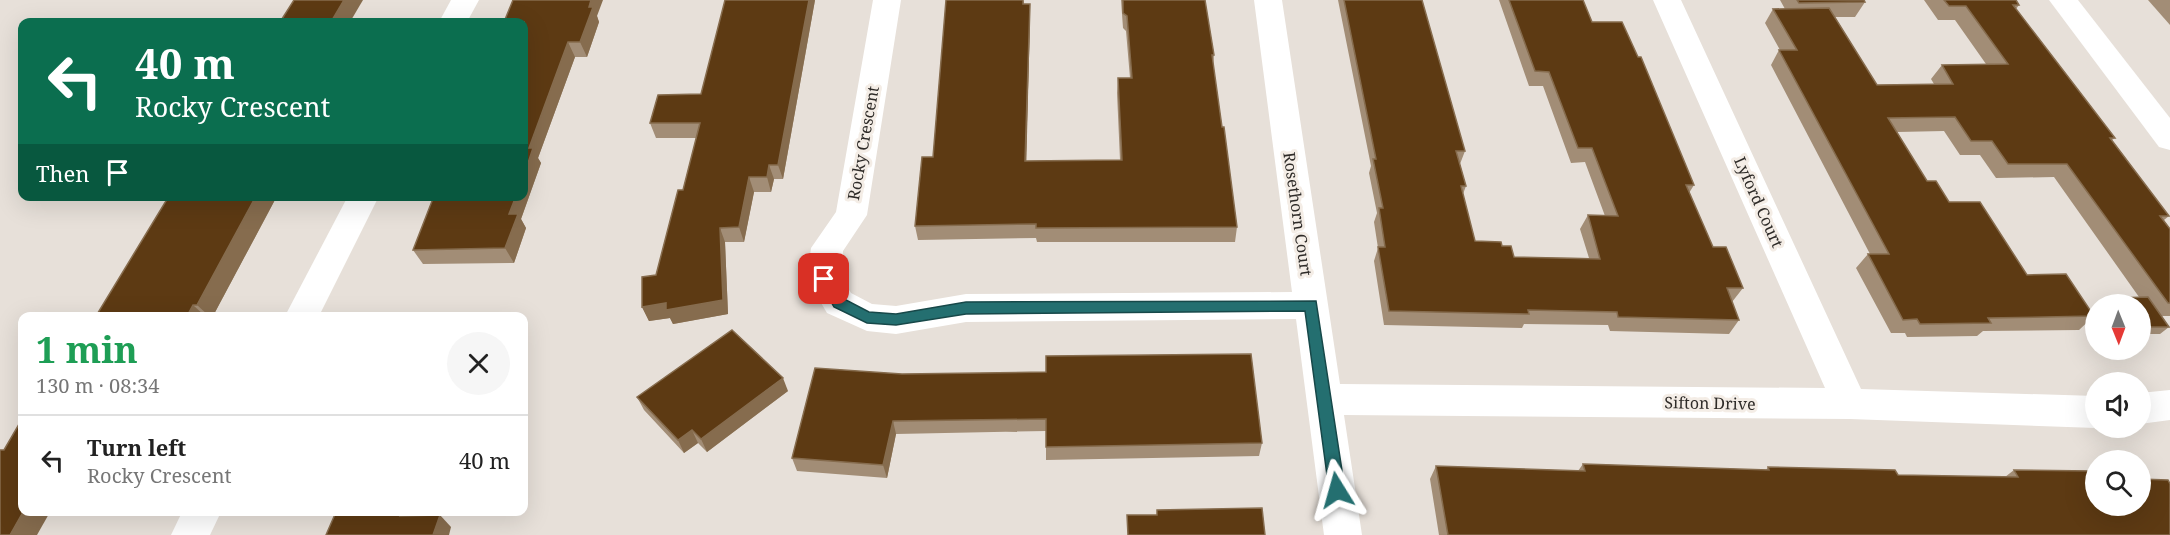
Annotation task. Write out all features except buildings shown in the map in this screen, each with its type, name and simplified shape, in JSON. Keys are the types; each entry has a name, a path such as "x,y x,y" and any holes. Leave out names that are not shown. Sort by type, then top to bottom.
{"street":[{"path":"455,18 465,0"},
{"name":"Rocky Crescent","path":"887,0 851,215 826,248 824,279 839,303 867,318 896,320 966,308 1311,305"},
{"name":"Rosethorn Court","path":"1268,0 1343,535"},
{"name":"Lyford Court","path":"1667,0 1850,404"},
{"path":"2063,0 2170,139"},
{"path":"304,312 361,201"},
{"name":"Sifton Drive","path":"1324,399 1850,404 2085,412"},
{"path":"2151,408 2170,405"},
{"path":"190,535 200,516"}],"route":[{"path":"824,279 839,303 867,318 896,320 966,308 1311,305 1337,490"}]}
